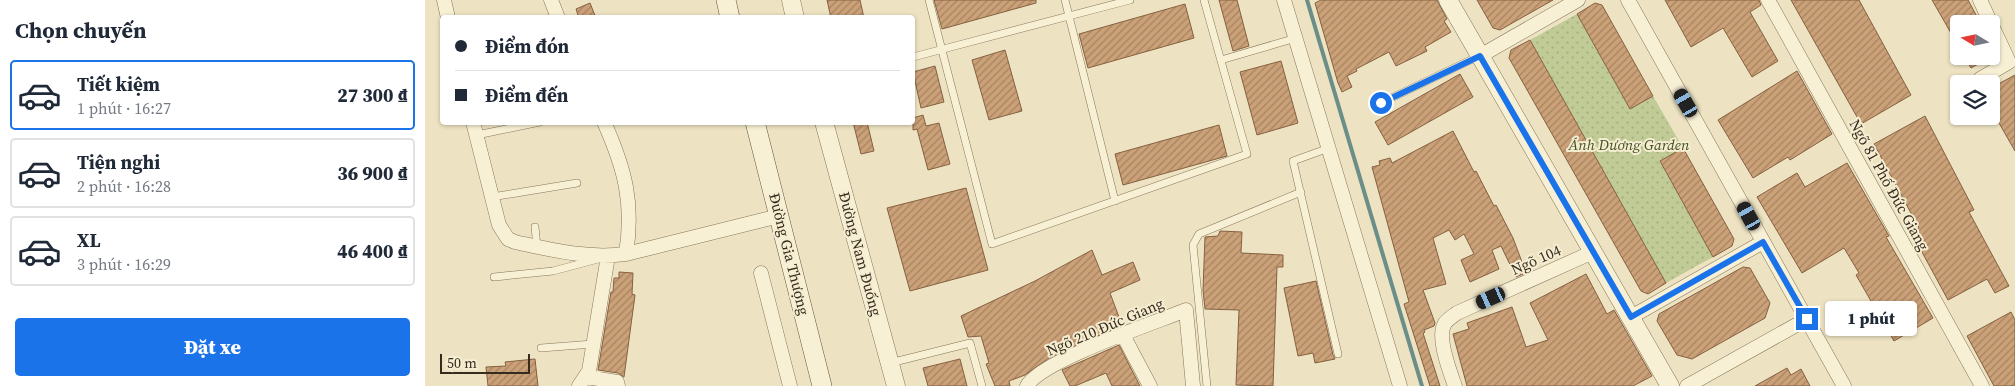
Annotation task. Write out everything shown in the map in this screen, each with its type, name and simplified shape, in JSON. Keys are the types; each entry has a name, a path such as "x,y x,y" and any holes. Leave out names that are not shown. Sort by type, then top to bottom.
{"main road":[{"path":"726,0 729,15"},
{"name":"Đường Gia Thượng","path":"756,125 822,386"}],"street":[{"path":"444,0 447,15"},
{"path":"551,0 557,15"},
{"path":"791,0 794,15"},
{"path":"1284,0 1400,386"},
{"path":"1448,0 1671,386"},
{"path":"1480,56 1578,0"},
{"path":"1628,0 1844,386"},
{"name":"Ngõ 81 Phố Đức Giang","path":"1768,0 1982,386"},
{"path":"1980,0 2009,62 1988,75"},
{"path":"605,125 617,152 626,182 629,218 625,254"},
{"name":"Đường Nam Đuống","path":"825,125 897,386"},
{"path":"475,129 499,225 508,238 537,247 583,256 625,254 779,216"},
{"path":"1631,317 1763,242"},
{"name":"Ngõ 104","path":"1455,386 1444,347 1442,332 1447,320 1457,313 1593,252"},
{"path":"608,256 589,371 583,381 617,382 618,386"},
{"name":"Đường Gia Thượng","path":"761,273 790,386"},
{"name":"Ngõ 210 Đức Giang","path":"1027,386 1030,379 1060,360 1185,310 1193,386"},
{"path":"1687,386 1807,319"},
{"path":"1123,335 1150,386"}],"lane":[{"path":"929,0 992,244 1247,154 1204,0"},
{"path":"1065,0 1115,201"},
{"path":"915,56 1130,0"},
{"path":"1221,60 1296,38"},
{"path":"1381,103 1480,56"},
{"path":"475,129 512,125"},
{"path":"1329,148 1293,161 1338,354"},
{"path":"492,197 577,183"},
{"path":"1207,386 1193,245 1199,234 1301,192"},
{"path":"535,227 537,247"},
{"path":"494,277 561,269 608,256"},
{"path":"890,363 970,343 982,386"},
{"path":"541,348 593,344"}],"green space":[{"name":"Ánh Dương Garden","path":"1577,14 1630,109 1653,96 1683,148 1660,162 1713,257 1666,283 1530,40"}],"building":[{"path":"827,0 860,0 863,15 830,15"},
{"path":"934,0 1036,0 1036,3 942,29"},
{"path":"1219,0 1237,0 1249,46 1233,51"},
{"path":"1321,0 1437,0 1447,19 1444,21 1451,32 1425,47 1427,51 1396,66 1389,52 1356,69 1357,71 1347,76 1352,87 1342,92 1315,3"},
{"path":"1477,0 1553,0 1500,30 1493,28"},
{"path":"1665,0 1759,0 1761,5 1750,12 1778,61 1752,77 1723,28 1691,47"},
{"path":"1791,0 1859,0 1911,95 1861,124"},
{"path":"1932,0 1968,0 1976,15 1950,15 1950,31"},
{"path":"590,3 595,15 578,15 576,9"},
{"path":"1595,3 1602,5 1653,96 1630,109 1577,14"},
{"path":"1185,4 1194,38 1088,68 1079,34"},
{"path":"1530,40 1666,283 1648,294 1641,291 1509,58 1511,50"},
{"path":"1005,50 1022,111 989,120 972,60"},
{"path":"1281,61 1298,123 1257,135 1240,72"},
{"path":"935,66 944,102 921,108 915,81 915,71"},
{"path":"1797,71 1832,134 1790,160 1788,157 1753,178 1718,120"},
{"path":"1460,74 1473,97 1388,145 1375,122"},
{"path":"2015,75 2015,151 2000,125 2000,83"},
{"path":"923,115 926,126 939,123 950,164 928,170 917,129 913,130 915,117"},
{"path":"1925,116 1974,210 1969,212 2009,286 1995,293 1987,279 1948,300 1916,241 1919,239 1914,230 1919,228 1874,144"},
{"path":"854,125 868,125 874,151 861,154"},
{"path":"1219,125 1227,156 1123,185 1115,154"},
{"path":"1453,131 1474,172 1476,171 1513,238 1522,262 1519,263 1523,274 1516,277 1501,246 1492,250 1499,269 1470,282 1461,260 1474,254 1464,234 1455,240 1449,230 1433,238 1446,284 1423,290 1435,323 1434,326 1424,330 1425,332 1423,333 1440,386 1430,386 1404,304 1409,302 1372,167 1380,165 1379,161 1390,158 1392,163"},
{"path":"1683,148 1734,239 1732,246 1713,257 1660,161"},
{"path":"1847,163 1889,236 1886,237 1933,318 1894,341 1856,275 1859,273 1844,248 1802,273 1757,197 1797,173 1805,187"},
{"path":"966,188 988,270 910,291 887,208"},
{"path":"1220,231 1242,232 1241,253 1283,255 1283,267 1277,267 1273,386 1236,385 1239,310 1205,309 1203,290 1205,237 1218,236"},
{"path":"1092,250 1102,275 1133,262 1140,280 1110,293 1122,325 1049,358 1025,375 1009,381 1010,386 995,386 986,364 989,363 981,336 968,337 961,316 1035,281"},
{"path":"1743,267 1750,268 1770,303 1765,318 1692,359 1677,355 1657,321 1659,314"},
{"path":"619,272 633,273 632,294 635,295 624,377 618,373 598,370 614,278 619,278"},
{"path":"1586,274 1607,314 1614,310 1652,376 1633,386 1467,386 1453,334 1469,329 1467,323 1512,307 1526,347 1548,340 1530,303"},
{"path":"1316,281 1335,359 1315,363 1313,353 1298,356 1284,288"},
{"path":"2011,312 2015,320 2015,386 1994,386 1967,336"},
{"path":"1119,345 1140,386 1112,386 1106,373 1075,386 1070,386 1062,370"},
{"path":"535,359 538,386 488,386 486,367 506,366 505,362"},
{"path":"960,359 967,386 928,386 923,368"},
{"path":"1787,368 1791,375 1801,369 1810,386 1755,386"}],"waterway":[{"path":"1307,0 1422,386"}],"route":[{"path":"1381,103 1480,56 1631,317 1763,242 1807,319"}]}
